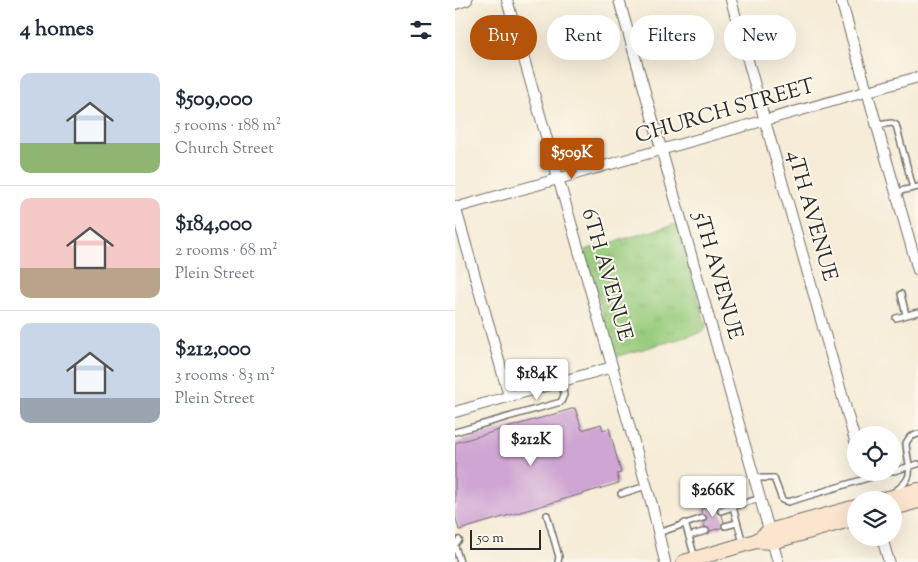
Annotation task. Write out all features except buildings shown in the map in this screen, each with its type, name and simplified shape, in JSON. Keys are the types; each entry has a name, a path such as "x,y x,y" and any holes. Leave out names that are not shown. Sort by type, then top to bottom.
{"main road":[{"path":"902,494 918,490"},
{"path":"902,506 918,501"},
{"path":"771,537 847,510"},
{"path":"689,560 771,537 847,520"}],"street":[{"path":"455,4 467,0"},
{"name":"6TH AVENUE","path":"507,0 646,486 665,562"},
{"name":"5TH AVENUE","path":"619,0 778,562"},
{"name":"4TH AVENUE","path":"731,0 851,426"},
{"path":"841,0 918,270"},
{"name":"CHURCH STREET","path":"455,207 918,77"},
{"path":"455,207 509,396"},
{"path":"455,412 612,367"},
{"path":"884,546 889,562"}],"lane":[{"path":"877,125 892,123 896,125 916,187 896,192"},
{"path":"901,294 906,315"},
{"path":"896,318 918,312"},
{"path":"455,432 561,402 564,395 562,381"},
{"path":"895,491 906,484 910,478 911,466 906,443 910,437 918,434"},
{"path":"902,469 918,464"},
{"path":"755,478 774,478 782,500 788,502 858,481"},
{"path":"621,494 646,486"},
{"path":"721,511 760,498"},
{"path":"733,507 737,523 750,543"},
{"path":"547,515 559,557 557,562"},
{"path":"658,533 703,518"},
{"path":"685,523 689,536 689,560"},
{"path":"725,526 737,523"},
{"path":"689,536 706,531"},
{"path":"456,544 460,562"}],"green space":[{"path":"677,224 706,326 703,332 615,357 585,250"}]}
